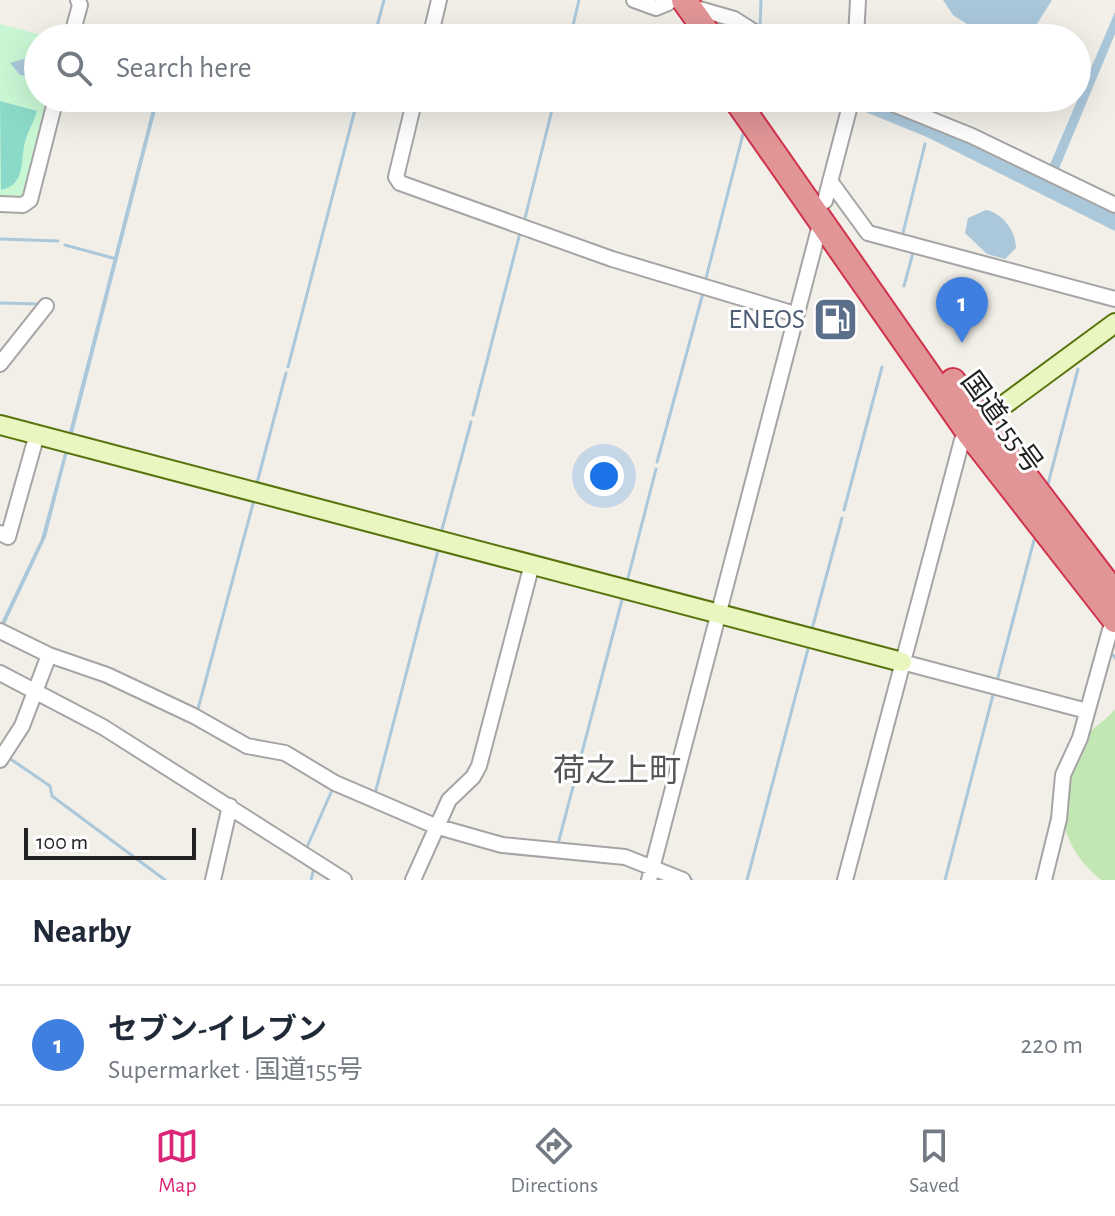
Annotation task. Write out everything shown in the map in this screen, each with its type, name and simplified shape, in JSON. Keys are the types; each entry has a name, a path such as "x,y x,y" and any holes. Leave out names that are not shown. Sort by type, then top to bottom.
{"highway":[{"path":"677,2 687,24"},
{"path":"677,2 698,24"},
{"name":"国道155号","path":"747,112 825,201"},
{"name":"国道155号","path":"763,112 976,427 1115,623"},
{"name":"国道155号","path":"976,427 1115,594"}],"street":[{"path":"75,24 80,5 78,0"},
{"path":"433,24 439,0"},
{"path":"634,0 656,8 677,2 742,24"},
{"path":"857,24 858,0"},
{"path":"0,204 23,205 30,200 52,112"},
{"path":"412,112 396,177 400,183 612,259 795,314"},
{"path":"650,872 848,112"},
{"path":"916,112 1115,205"},
{"path":"825,201 868,233 1115,299"},
{"path":"0,364 46,306"},
{"path":"845,880 962,440 1115,323"},
{"path":"0,425 1087,711"},
{"path":"0,533 8,537 37,434"},
{"path":"413,880 449,800 473,777 479,766 532,564"},
{"path":"1044,880 1059,819 1063,775 1080,738 1110,630 1115,623"},
{"path":"0,631 49,655 107,675 194,716 247,746 285,753 335,783 435,826 502,845 625,857 650,872 683,880"},
{"path":"0,760 22,726 38,691 49,655"},
{"path":"0,673 38,691 230,806 344,880"},
{"path":"213,880 230,806"}],"green space":[{"path":"0,24 24,30 24,112 47,112 26,196 21,200 0,200"},
{"path":"1115,709 1115,880 1101,880 1085,865 1066,832 1062,796 1073,758 1083,739"}],"shaded area":[{"path":"943,0 1052,0 1037,24 967,24 953,15"},
{"path":"1115,12 1115,34 1091,92 1091,68"},
{"path":"24,59 24,76 20,75 10,63"},
{"path":"0,101 24,107 24,112 37,112 25,142 18,178 1,190"},
{"path":"151,112 155,112 72,437 68,436"},
{"path":"865,112 900,112 1048,169 1072,112 1083,112 1056,182 1115,212 1115,231 927,137"},
{"path":"986,210 1003,219 1014,236 1016,248 1005,259 987,254 965,233 968,218"},
{"path":"65,450 68,451 46,537 5,624 41,645 0,625 41,539"}],"waterway":[{"path":"378,24 384,0"},
{"path":"573,24 579,0"},
{"path":"760,24 761,0"},
{"path":"288,367 354,112"},
{"path":"524,222 552,112"},
{"path":"705,282 743,134"},
{"path":"902,237 925,144"},
{"path":"473,415 520,233"},
{"path":"0,239 58,241"},
{"path":"65,245 113,258"},
{"path":"904,286 914,249"},
{"path":"657,462 703,293"},
{"path":"0,303 40,304"},
{"path":"844,510 882,367"},
{"path":"1048,484 1078,369"},
{"path":"257,483 286,373"},
{"path":"441,533 471,422"},
{"path":"627,582 656,469"},
{"path":"198,709 254,500"},
{"path":"812,629 842,518"},
{"path":"997,681 1034,540"},
{"path":"376,790 439,547"},
{"path":"558,844 623,596"},
{"path":"747,880 809,645"},
{"path":"945,880 994,691"},
{"path":"9,758 50,786 52,796 165,880"},
{"path":"307,847 333,788"},
{"path":"661,863 692,880"},
{"path":"311,880 314,868"}],"place":[{"name":"ENEOS","path":"836,320"},
{"name":"セブン-イレブン","path":"962,343"}],"district":[{"name":"荷之上町","path":"617,771"}]}
